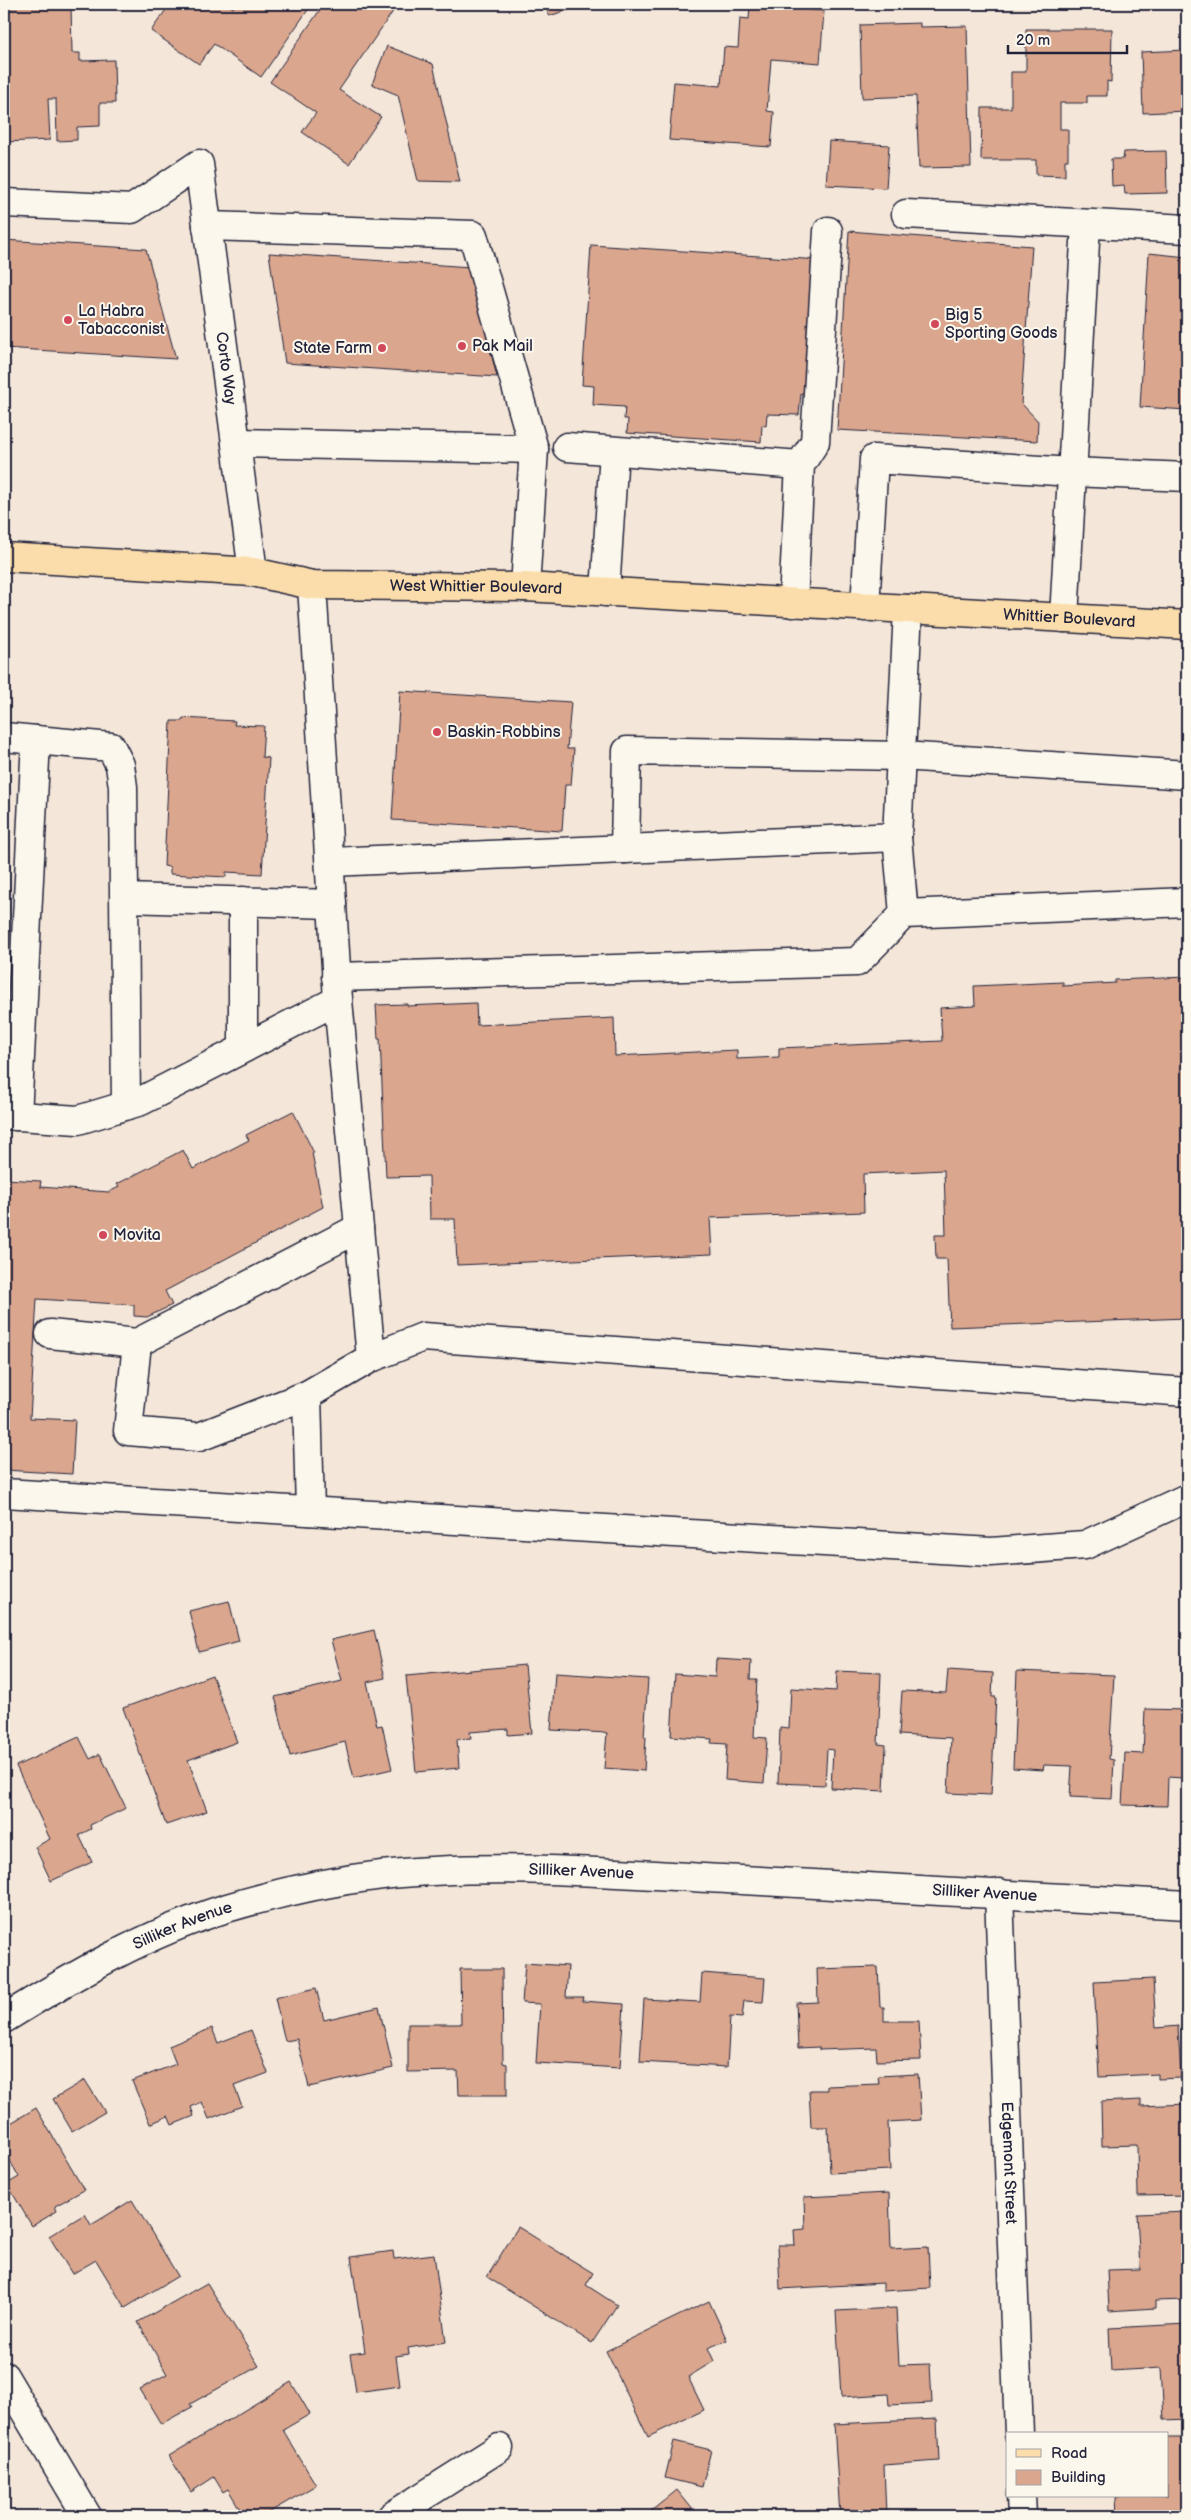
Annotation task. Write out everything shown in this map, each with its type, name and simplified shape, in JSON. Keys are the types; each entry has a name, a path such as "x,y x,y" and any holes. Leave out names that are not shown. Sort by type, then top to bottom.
{"main road":[{"name":"West Whittier Boulevard","path":"4,557 253,572 312,585 525,588 949,612"},
{"name":"Whittier Boulevard","path":"949,612 1187,625"}],"street":[{"name":"Corto Way","path":"6,203 132,210 199,164 253,572"},
{"path":"906,214 1187,229"},
{"path":"1064,618 1086,224"},
{"path":"207,226 473,235 534,449 525,588"},
{"path":"793,603 800,465 815,442 828,231"},
{"path":"236,443 534,449"},
{"path":"567,447 800,465"},
{"path":"605,592 614,451"},
{"path":"865,607 874,459 1072,472 1187,477"},
{"path":"312,585 331,862 337,988 371,1358"},
{"path":"904,914 897,836 908,609"},
{"path":"4,737 111,747 120,765 124,787 126,1105"},
{"path":"36,740 10,1116 78,1120 140,1101 244,1048 337,988 857,962 904,914 1187,902"},
{"path":"625,849 627,751 902,756 1187,776"},
{"path":"331,862 897,836"},
{"path":"125,898 332,904"},
{"path":"243,901 244,1048"},
{"path":"50,1334 137,1343 359,1228"},
{"path":"137,1343 128,1431 199,1437 307,1395 371,1358 423,1337 1187,1392"},
{"path":"307,1395 310,1511"},
{"path":"4,1493 991,1552 1085,1545 1187,1498"},
{"name":"Silliker Avenue","path":"4,2019 58,1985 168,1929 229,1908 264,1899 309,1888 382,1875 466,1870 572,1871 999,1893 1187,1905"},
{"name":"Edgemont Street","path":"999,1893 1018,2432"},
{"path":"4,2376 87,2516"},
{"path":"392,2516 499,2448"},
{"path":"1021,2498 1022,2516"}],"building":[{"path":"4,4 71,4 72,53 80,53 80,61 114,60 115,103 100,103 100,126 77,127 77,140 57,141 56,99 48,99 50,140 4,142"},
{"path":"170,4 227,4 233,8 236,4 312,4 261,77 214,44 199,64 151,31"},
{"path":"324,4 398,4 339,90 381,117 349,164 302,132 316,113 270,82"},
{"path":"545,4 587,4 549,16"},
{"path":"750,5 824,11 820,63 771,59 767,111 774,112 771,147 669,140 674,82 721,86 724,47 738,48 740,18 749,19"},
{"path":"920,23 920,27 967,26 971,167 919,168 916,96 862,98 860,25"},
{"path":"1026,29 1112,29 1111,82 1107,81 1107,96 1087,96 1087,103 1060,103 1060,129 1068,129 1068,160 1065,160 1065,176 1036,175 1036,160 981,160 982,108 1011,108 1011,72 1026,72"},
{"path":"387,46 433,64 460,182 418,181 398,95 372,84"},
{"path":"1187,50 1187,111 1143,113 1141,52"},
{"path":"829,141 889,145 886,188 826,185"},
{"path":"1166,151 1167,193 1125,194 1124,185 1112,186 1111,159 1123,159 1124,152"},
{"name":"Big 5 Sporting Goods","path":"849,231 1032,246 1021,403 1038,421 1037,441 837,430"},
{"path":"4,240 146,249 176,359 4,348"},
{"path":"591,245 820,260 811,394 801,393 799,415 767,414 766,426 762,425 761,442 627,433 628,419 624,419 625,407 593,405 594,386 582,385"},
{"path":"269,253 470,267 497,377 285,363"},
{"path":"1149,253 1187,257 1187,410 1140,407"},
{"path":"400,691 571,702 567,749 574,749 571,785 565,785 562,831 392,820"},
{"path":"183,718 235,721 234,725 264,726 262,757 269,758 262,874 226,872 226,877 170,874 170,867 164,866 171,721 182,721"},
{"path":"1187,977 1187,1318 950,1327 947,1259 936,1259 935,1235 946,1235 944,1170 863,1174 864,1212 710,1218 712,1254 457,1265 455,1219 430,1219 429,1176 386,1177 380,1039 378,1039 376,1005 407,1004 407,1006 476,1003 477,1025 614,1018 615,1056 737,1050 737,1059 779,1057 779,1048 942,1041 940,1008 975,1006 974,986 1063,982 1063,986 1115,983 1115,980"},
{"path":"293,1111 314,1153 312,1153 323,1207 165,1291 172,1305 147,1317 134,1316 134,1305 37,1299 30,1418 75,1420 72,1474 4,1470 4,1179 41,1181 40,1187 109,1192 119,1187 117,1184 183,1150 193,1169 249,1140 246,1135"},
{"path":"229,1601 239,1641 199,1652 189,1611"},
{"path":"374,1630 385,1678 367,1682 377,1726 382,1725 392,1769 354,1778 345,1742 290,1756 275,1697 342,1681 331,1640"},
{"path":"716,1659 751,1661 750,1679 757,1679 754,1737 767,1738 764,1783 725,1780 727,1744 711,1743 712,1739 671,1736 675,1674 715,1677"},
{"path":"525,1665 532,1733 508,1735 508,1729 470,1732 471,1738 457,1739 459,1768 416,1772 406,1676"},
{"path":"948,1670 993,1673 992,1697 996,1697 991,1795 948,1793 951,1738 899,1735 902,1691 946,1693"},
{"path":"837,1671 881,1673 878,1744 886,1745 884,1791 831,1788 833,1750 827,1749 825,1785 778,1783 780,1727 789,1728 791,1688 836,1691"},
{"path":"1017,1671 1114,1675 1109,1759 1114,1760 1112,1799 1070,1797 1072,1766 1044,1765 1043,1770 1013,1768"},
{"path":"555,1673 648,1679 644,1771 604,1768 607,1733 551,1730"},
{"path":"212,1675 237,1742 188,1760 207,1811 166,1825 123,1708"},
{"path":"1145,1709 1187,1710 1187,1774 1182,1774 1182,1778 1168,1777 1167,1806 1122,1805 1125,1753 1143,1754"},
{"path":"79,1737 90,1759 100,1754 126,1808 90,1825 91,1829 79,1835 92,1862 51,1881 35,1847 50,1839 16,1766"},
{"path":"525,1963 568,1966 566,1997 583,1997 582,2001 624,2004 620,2068 536,2063 540,2004 522,2003"},
{"path":"878,1967 880,2007 884,2007 884,2021 919,2021 921,2060 877,2061 876,2048 819,2050 819,2047 798,2048 796,2003 818,2002 817,1969"},
{"path":"460,1969 502,1969 503,2063 507,2064 507,2095 459,2095 458,2071 408,2072 408,2024 461,2024"},
{"path":"702,1973 765,1978 763,2002 744,2001 742,2018 730,2017 727,2067 640,2062 644,1999 700,2002"},
{"path":"1153,1979 1156,2028 1178,2026 1181,2078 1158,2079 1158,2074 1099,2077 1094,1982"},
{"path":"316,1988 324,2020 379,2007 393,2068 309,2087 297,2039 285,2041 275,1998"},
{"path":"212,2028 218,2043 251,2030 268,2073 234,2086 242,2106 209,2119 202,2102 191,2107 194,2116 172,2125 168,2116 150,2124 132,2081 176,2064 169,2046"},
{"path":"918,2074 921,2120 888,2122 890,2170 830,2173 828,2127 811,2127 809,2090 827,2090 827,2086 879,2084 878,2076"},
{"path":"85,2080 105,2112 72,2131 53,2099"},
{"path":"1141,2100 1141,2106 1187,2104 1187,2195 1138,2196 1137,2145 1102,2146 1101,2102"},
{"path":"36,2108 84,2190 55,2206 57,2211 32,2226 7,2184 19,2177 4,2150 4,2127"},
{"path":"889,2193 891,2249 928,2247 930,2288 883,2291 883,2283 780,2289 778,2245 795,2245 794,2230 805,2229 804,2197"},
{"path":"132,2200 178,2276 125,2308 96,2260 72,2274 49,2236 85,2214 91,2225"},
{"path":"1187,2212 1187,2300 1155,2301 1155,2308 1109,2311 1107,2270 1140,2269 1137,2214"},
{"path":"518,2227 593,2273 586,2285 617,2305 592,2343 487,2277"},
{"path":"393,2251 394,2259 434,2254 446,2342 408,2348 409,2354 396,2356 400,2386 356,2392 350,2354 365,2352 351,2257"},
{"path":"207,2283 259,2366 190,2404 192,2407 161,2424 140,2389 167,2374 138,2322"},
{"path":"709,2301 727,2340 708,2348 714,2361 688,2377 704,2410 648,2437 606,2351"},
{"path":"896,2308 899,2365 930,2364 932,2403 889,2405 888,2394 841,2397 836,2311"},
{"path":"1187,2324 1187,2419 1164,2420 1161,2368 1111,2371 1109,2328"},
{"path":"291,2382 310,2414 283,2430 316,2485 263,2516 244,2516 228,2489 223,2492 214,2477 191,2492 169,2456"},
{"path":"937,2419 939,2461 884,2465 886,2516 840,2516 834,2424"},
{"path":"1168,2438 1187,2438 1187,2516 1117,2516 1116,2498 1168,2498"},
{"path":"674,2441 711,2450 702,2487 665,2478"},
{"path":"677,2490 698,2516 645,2516"}],"place":[{"name":"La Habra Tabacconist","path":"68,320"},
{"name":"Big 5 Sporting Goods","path":"935,324"},
{"name":"Pak Mail","path":"462,346"},
{"name":"State Farm","path":"382,348"},
{"name":"Baskin-Robbins","path":"437,732"},
{"name":"Movita","path":"103,1235"}]}
